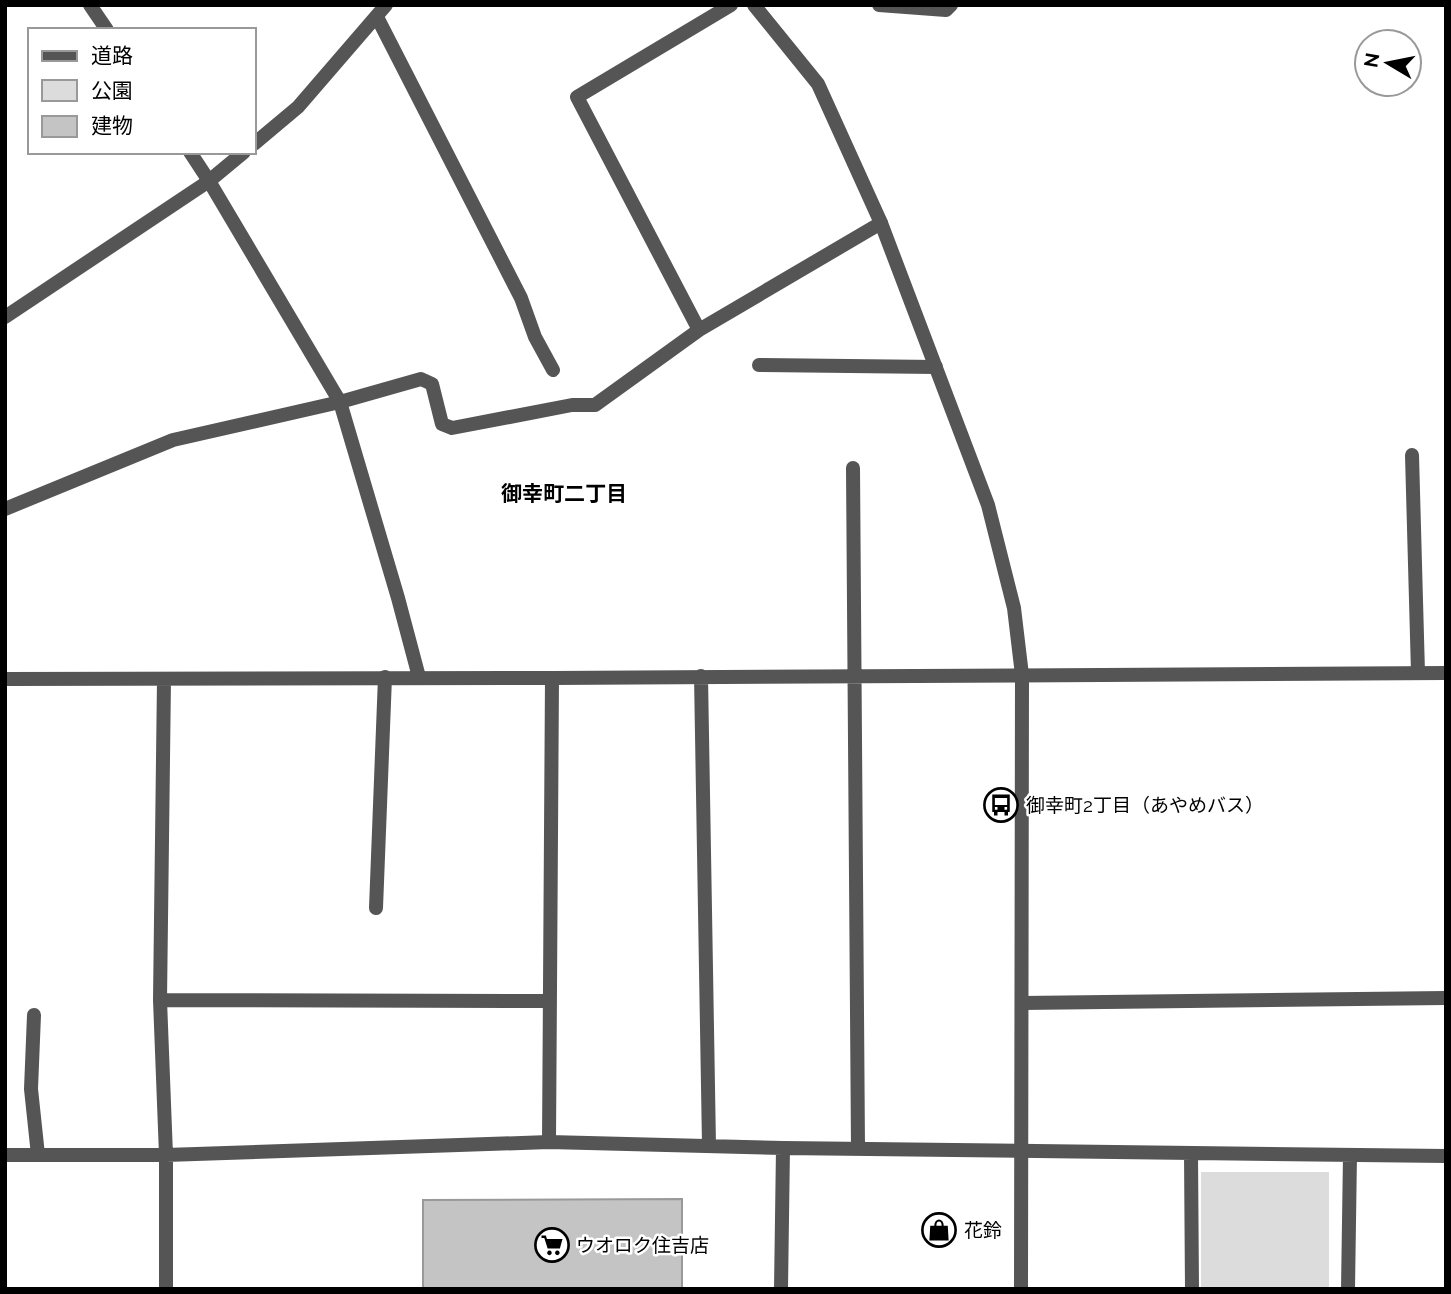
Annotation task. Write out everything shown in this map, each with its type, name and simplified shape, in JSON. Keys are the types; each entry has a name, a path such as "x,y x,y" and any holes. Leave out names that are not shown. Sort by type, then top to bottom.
{"street":[{"path":"90,5 106,28"},
{"path":"699,330 577,97 731,5"},
{"path":"754,5 818,85 881,223 988,505 1014,608 1022,675 1021,1289"},
{"path":"879,5 946,10 951,5"},
{"path":"256,143 298,107 382,11 553,370"},
{"path":"191,154 341,402 419,677"},
{"path":"5,317 209,181 242,154"},
{"path":"5,509 173,440 341,402 421,379 432,384 442,424 452,428 572,405 596,405 699,330 881,223"},
{"path":"759,365 936,367"},
{"path":"1412,455 1418,673"},
{"path":"853,468 858,1148"},
{"path":"5,679 1446,673"},
{"path":"701,676 709,1145"},
{"path":"376,908 385,677"},
{"path":"549,1142 552,678"},
{"path":"164,679 160,1000 166,1155 166,1289"},
{"path":"1021,1003 1446,998"},
{"path":"160,1000 550,1001"},
{"path":"34,1015 30,1089 38,1156"},
{"path":"5,1155 166,1155 549,1142 1446,1156"},
{"path":"781,1289 783,1147"},
{"path":"1191,1154 1192,1289"},
{"path":"1348,1289 1350,1155"}],"green space":[{"path":"1201,1172 1329,1172 1329,1289 1201,1289"}],"building":[{"name":"ウオロク住吉店","path":"682,1199 682,1289 423,1289 423,1200"}],"place":[{"name":"御幸町2丁目（あやめバス）","path":"1001,805"},
{"name":"花鈴","path":"939,1230"},
{"name":"ウオロク住吉店","path":"552,1245"}],"district":[{"name":"御幸町二丁目","path":"564,493"}]}
